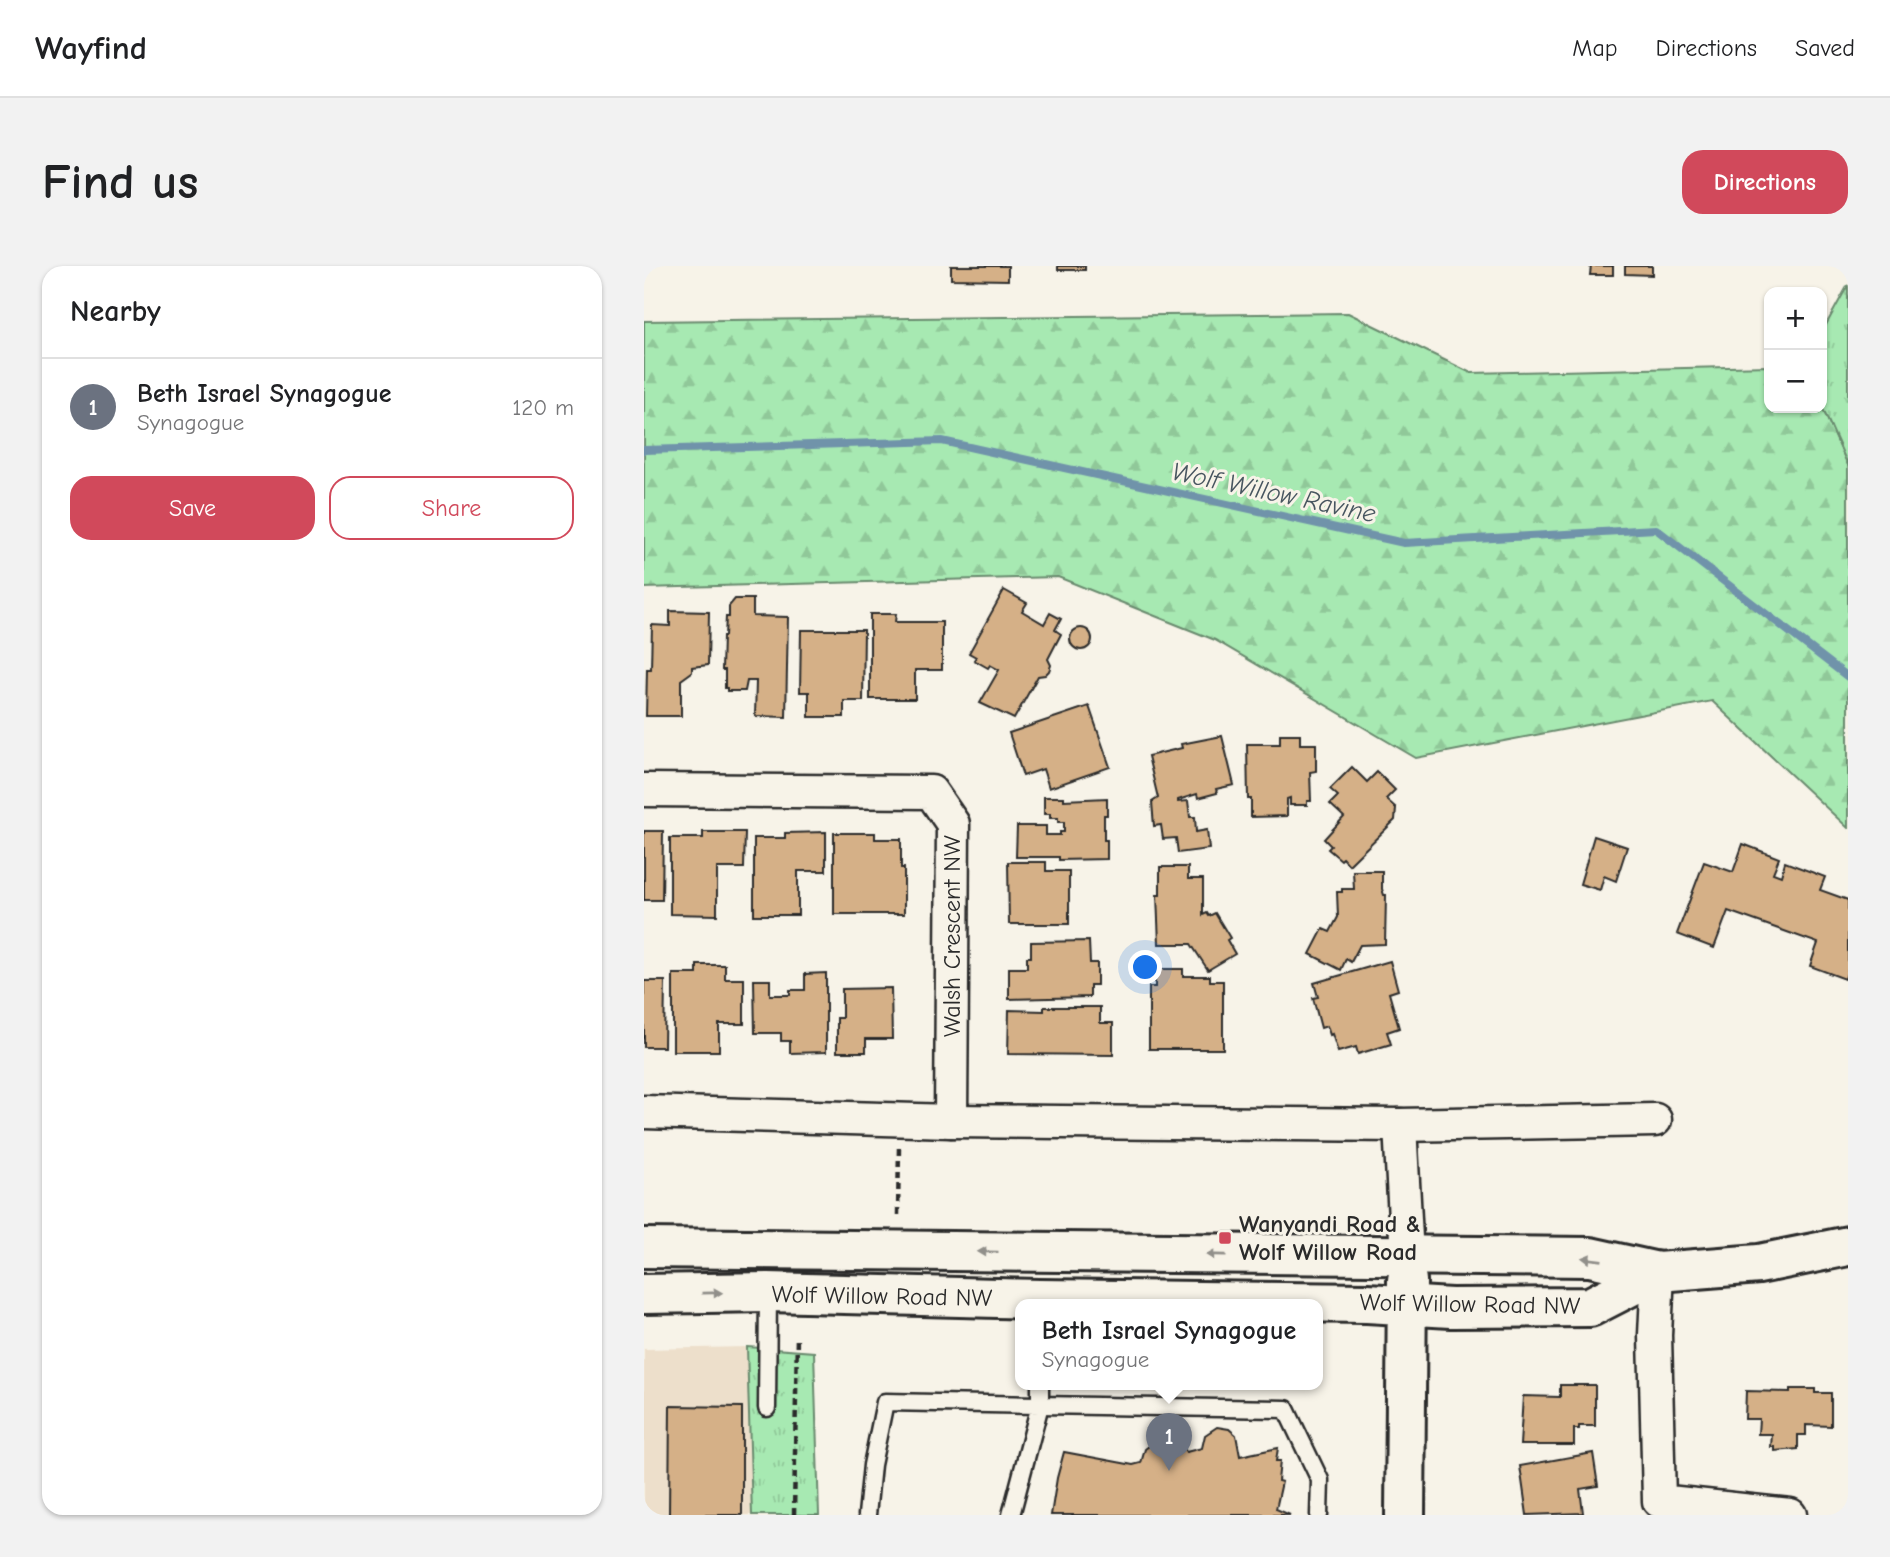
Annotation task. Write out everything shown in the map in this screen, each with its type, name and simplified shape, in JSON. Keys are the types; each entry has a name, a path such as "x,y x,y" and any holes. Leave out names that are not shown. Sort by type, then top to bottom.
{"street":[{"name":"Walsh Crescent NW","path":"644,790 931,792 953,824 951,1121"},
{"path":"644,1112 951,1121 1400,1125 1655,1120"},
{"name":"Wolf Willow Road NW","path":"1400,1125 1407,1257"},
{"name":"Wolf Willow Road NW","path":"644,1248 1590,1257 1658,1272 1759,1264 1848,1246"},
{"path":"1405,1515 1407,1257"},
{"path":"1658,1272 1655,1335 1659,1501 1790,1515"},
{"name":"Wolf Willow Road NW","path":"1323,1304 1451,1308 1590,1307 1658,1272"},
{"name":"Wolf Willow Road NW","path":"644,1294 768,1292 1015,1301"}],"lane":[{"path":"767,1408 768,1292"},
{"path":"1010,1515 1040,1405 1040,1390"},
{"path":"867,1515 885,1402 1286,1409 1320,1480 1319,1515"}],"path":[{"path":"898,1215 899,1119"},
{"path":"794,1515 797,1335"}],"shaded area":[{"path":"747,1347 752,1515 644,1515 644,1349"}],"green space":[{"path":"1848,285 1848,465 1825,413 1827,413 1827,323"},
{"path":"1348,313 1471,373 1764,366 1764,413 1825,413 1848,465 1848,828 1712,701 1416,758 1215,640 1058,577 644,588 644,321"},
{"path":"747,1347 814,1352 819,1515 752,1515"}],"building":[{"path":"951,266 1008,266 1008,280 951,279"},
{"path":"1058,266 1085,266 1085,270 1058,270"},
{"path":"1591,266 1613,266 1613,275 1590,275"},
{"path":"1625,266 1652,266 1652,275 1625,274"},
{"path":"1004,590 1027,603 1022,611 1044,624 1050,613 1061,619 1055,630 1061,634 1048,659 1051,665 1049,671 1038,676 1014,719 980,703 999,670 990,665 988,668 974,660 976,657 969,653"},
{"path":"735,599 753,599 753,616 788,617 786,717 755,716 756,681 747,681 745,691 727,691 725,688 725,670 722,670 723,636 726,617 729,617 729,606"},
{"path":"670,611 709,612 708,665 692,667 692,672 681,680 681,716 646,716 652,625 670,626"},
{"path":"870,614 896,614 895,622 942,622 942,670 915,670 915,699 870,699"},
{"path":"1081,628 1089,631 1092,639 1089,647 1081,650 1073,647 1070,639 1073,631"},
{"path":"801,630 864,630 863,701 844,701 844,717 809,717 809,692 800,692"},
{"path":"1089,706 1110,767 1049,788 1043,769 1023,776 1009,733"},
{"path":"1280,734 1300,734 1300,744 1316,744 1316,771 1310,772 1311,801 1307,801 1307,805 1290,805 1290,798 1287,799 1287,816 1251,817 1247,744 1280,744"},
{"path":"1222,736 1234,785 1216,789 1217,793 1198,798 1197,794 1178,800 1188,801 1190,817 1195,817 1196,832 1207,830 1209,849 1178,853 1176,838 1163,839 1161,825 1154,826 1152,802 1158,798 1148,756 1182,748 1181,744"},
{"path":"1352,767 1367,782 1377,772 1395,790 1386,799 1396,808 1395,820 1349,865 1328,849 1331,846 1324,839 1344,817 1330,804 1338,796 1330,789"},
{"path":"1044,797 1064,797 1064,800 1107,798 1104,840 1107,840 1107,859 1016,857 1017,826 1046,826 1046,835 1060,835 1060,832 1064,832 1064,822 1058,822 1058,818 1050,818 1050,814 1044,814"},
{"path":"644,831 663,831 662,900 644,900"},
{"path":"703,832 745,832 744,868 717,868 717,915 670,914 670,838 703,838"},
{"path":"826,832 826,871 798,871 798,915 754,915 754,838 785,838 785,833"},
{"path":"834,833 875,833 875,839 901,839 904,914 834,914"},
{"path":"1594,836 1627,847 1616,881 1604,876 1600,890 1580,884"},
{"path":"1743,844 1779,858 1773,873 1781,876 1785,862 1825,877 1820,890 1848,900 1848,970 1845,979 1810,966 1818,943 1728,911 1714,948 1677,934 1704,862 1733,872"},
{"path":"1008,862 1046,862 1046,871 1069,871 1069,924 1009,924"},
{"path":"1160,867 1188,867 1188,879 1203,879 1203,915 1215,913 1230,938 1227,940 1235,954 1208,970 1191,944 1159,944 1157,895 1160,895"},
{"path":"1353,871 1382,871 1382,889 1386,895 1385,944 1360,945 1351,962 1346,959 1341,970 1310,954 1323,929 1330,932 1338,917 1337,892 1354,889"},
{"path":"1089,941 1090,963 1097,963 1097,985 1090,985 1090,997 1009,999 1009,968 1027,968 1027,957 1031,957 1031,942"},
{"path":"1390,961 1398,990 1389,993 1399,1028 1387,1032 1391,1044 1358,1054 1356,1047 1338,1052 1327,1026 1321,1028 1313,998 1318,997 1314,983"},
{"path":"697,965 725,965 725,979 744,979 744,1024 719,1024 719,1051 673,1051 673,974 697,974"},
{"path":"1155,969 1183,969 1183,976 1210,976 1210,981 1223,981 1223,1049 1149,1049 1149,987 1155,987"},
{"path":"826,973 826,1052 790,1053 790,1041 781,1041 781,1033 755,1033 754,980 770,980 770,995 790,995 790,990 805,990 805,974"},
{"path":"644,981 665,981 664,1047 644,1047"},
{"path":"891,988 892,1039 866,1039 866,1052 837,1052 837,1018 842,1018 842,989"},
{"path":"1044,1007 1100,1007 1100,1023 1113,1023 1113,1055 1008,1054 1009,1010 1044,1011"},
{"path":"1560,1385 1595,1385 1595,1426 1579,1426 1579,1429 1574,1429 1574,1445 1520,1445 1523,1396 1560,1397"},
{"path":"1790,1389 1815,1389 1815,1393 1831,1393 1831,1426 1806,1425 1806,1435 1798,1435 1798,1449 1775,1451 1775,1447 1771,1447 1772,1434 1758,1434 1759,1419 1745,1419 1746,1391 1790,1392"},
{"path":"670,1406 742,1407 742,1515 669,1515"},
{"path":"1217,1427 1229,1429 1236,1435 1240,1456 1278,1448 1278,1481 1282,1482 1276,1509 1290,1515 1051,1515 1064,1452 1133,1465 1141,1463 1145,1449 1157,1440 1172,1440 1182,1445 1186,1452 1202,1448 1205,1435"},
{"path":"1593,1453 1598,1486 1580,1489 1583,1513 1527,1515 1520,1466"}],"waterway":[{"name":"Wolf Willow Ravine","path":"644,450 942,441 1404,543 1656,529 1848,677"}],"place":[{"name":"Wanyandi Road & Wolf Willow Road","path":"1225,1238"},
{"name":"Beth Israel Synagogue","path":"1169,1471"}]}
